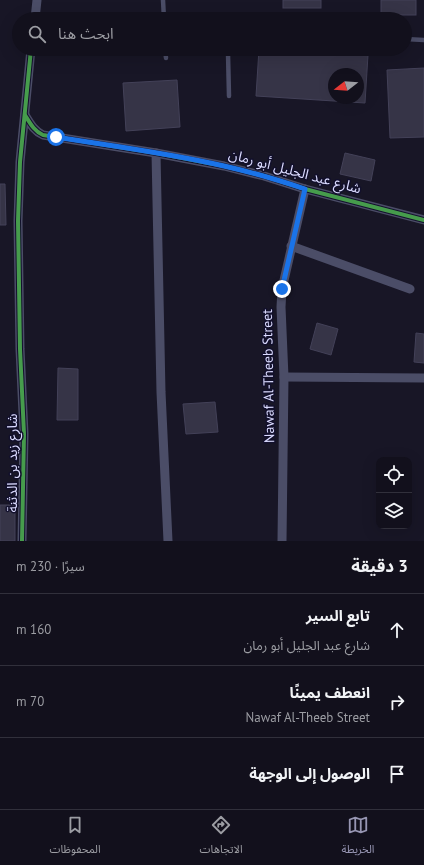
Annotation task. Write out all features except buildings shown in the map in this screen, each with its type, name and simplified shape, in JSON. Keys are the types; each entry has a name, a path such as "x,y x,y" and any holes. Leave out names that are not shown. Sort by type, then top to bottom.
{"street":[{"path":"36,12 37,0"},
{"name":"شارع زيد بن الدثنة","path":"22,541 24,434 20,349 18,221 20,162 30,56"},
{"name":"شارع عبد الجليل أبو رمان","path":"25,115 34,129 43,135 156,153 224,166 424,220"},
{"path":"156,153 161,392 168,541"},
{"name":"Nawaf Al-Theeb Street","path":"282,541 284,377 282,301 285,273 305,189"},
{"path":"291,246 410,289"},
{"path":"284,377 424,378"}],"lane":[{"path":"164,0 164,12"},
{"path":"412,39 424,40"},
{"path":"228,56 230,96"}],"cycle path":[{"path":"22,541 24,434 20,349 18,221 20,162 30,56"},
{"path":"25,115 35,129 43,135 156,153 224,166 424,220"}],"route":[{"path":"56,137 156,153 224,166 264,176 305,189 282,289"}]}
